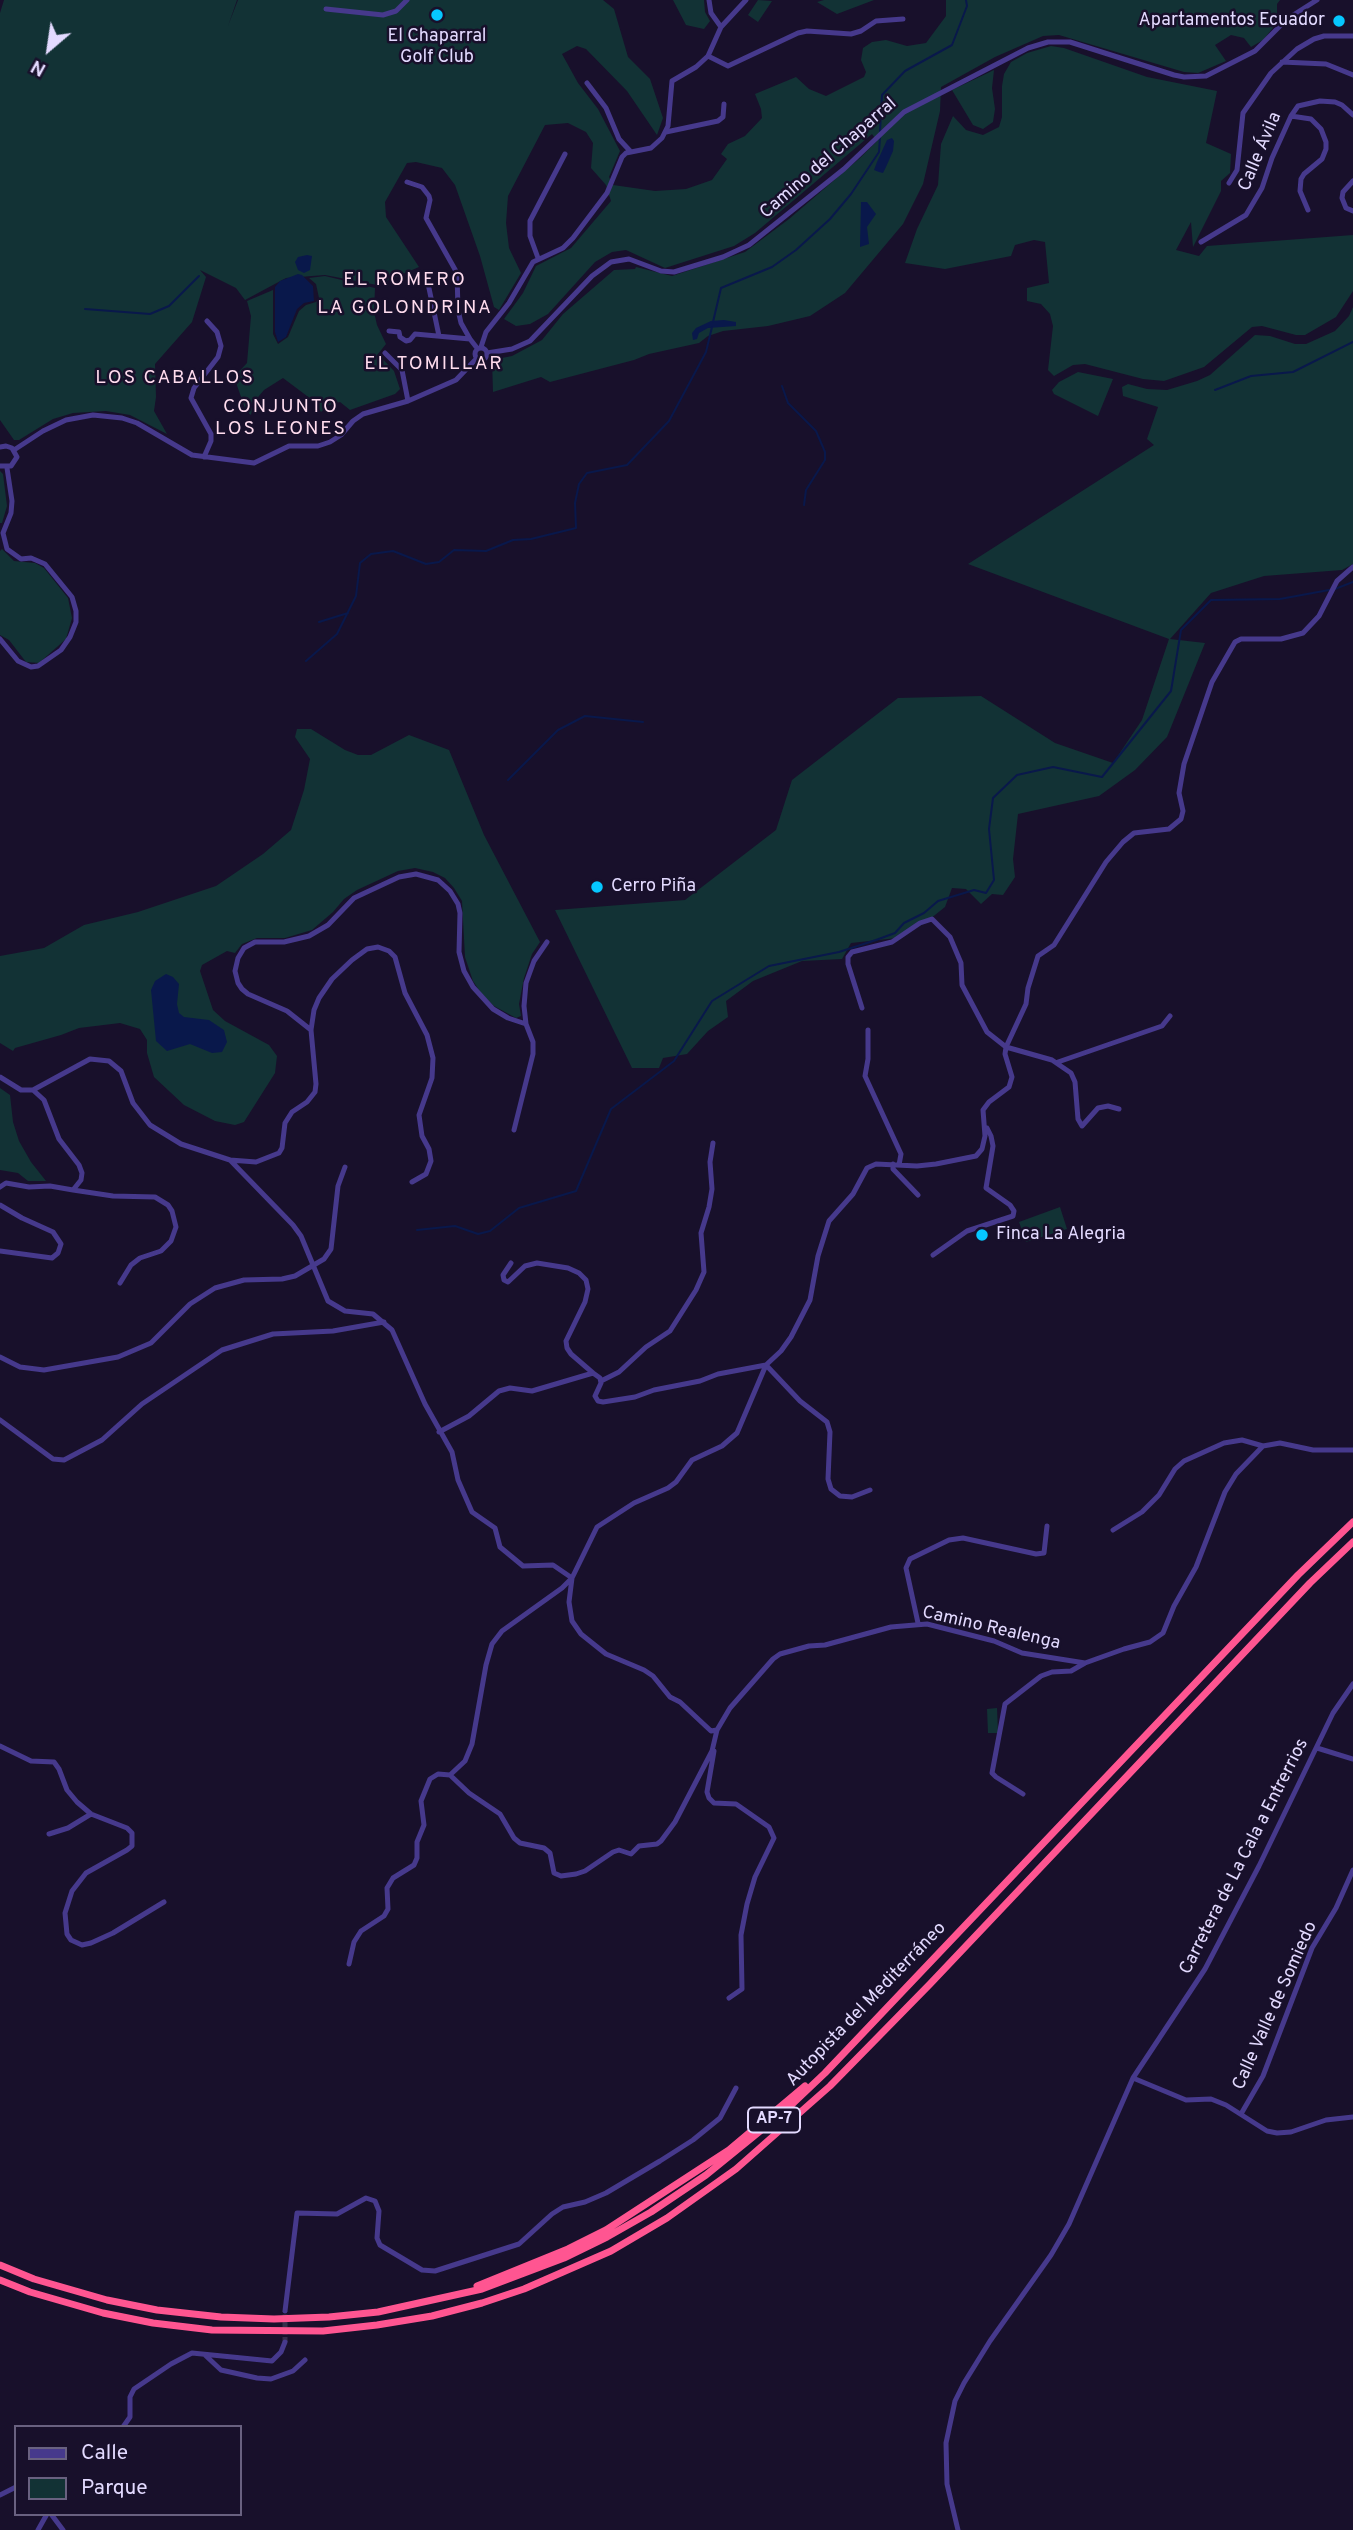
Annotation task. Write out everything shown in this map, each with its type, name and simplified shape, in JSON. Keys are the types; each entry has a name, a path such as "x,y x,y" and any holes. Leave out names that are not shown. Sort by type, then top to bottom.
{"highway":[{"name":"Autopista del Mediterráneo","path":"0,2265 107,2300 157,2310 221,2317 329,2317 379,2312 482,2289 564,2258 651,2212 706,2175 752,2139 843,2054 1298,1575 1353,1522"},
{"name":"Autopista del Mediterráneo","path":"0,2280 30,2292 103,2313 153,2323 212,2330 323,2331 432,2316 482,2303 524,2289 611,2250 667,2217 736,2169 830,2086 1300,1593 1353,1542"}],"street":[{"path":"326,9 383,15 396,11 407,0"},
{"path":"709,0 711,13 721,27"},
{"path":"666,132 671,80 696,67 708,56 721,27 746,0"},
{"name":"Camino del Chaparral","path":"14,450 66,420 93,415 122,418 137,423 185,452 204,457 254,463 289,446 318,446 336,439 363,414 408,401 456,380 477,358 483,360 488,353 512,349 530,341 592,276 611,262 629,259 662,271 674,272 723,257 749,245 844,169 904,112 1028,48 1048,42 1070,42 1174,75 1206,76 1255,51 1287,19 1317,0"},
{"path":"708,56 728,66 798,33 851,34 876,21 903,19"},
{"path":"1229,183 1237,170 1243,113 1261,85 1281,62 1314,38 1353,36"},
{"path":"1281,62 1326,64 1353,75"},
{"path":"587,83 606,108 619,139 631,152"},
{"name":"Calle Ávila","path":"1201,242 1246,215 1262,188 1272,158 1298,106 1320,101 1342,105 1353,115"},
{"path":"477,358 475,353 486,332 509,303 533,262 568,244 607,193 619,160 631,152 651,148 666,132 718,121 723,117 724,104"},
{"path":"1291,116 1311,119 1321,130 1326,142 1322,159 1304,174 1301,180 1300,191 1308,210"},
{"path":"538,258 530,236 530,221 565,154"},
{"path":"1353,181 1343,192 1342,198 1346,208 1353,211"},
{"path":"407,182 422,187 429,196 426,218 457,272 461,323 470,339 488,353"},
{"path":"1346,208 1353,203"},
{"path":"426,274 439,336"},
{"path":"204,457 211,435 192,403 192,393 218,357 221,346 217,332 206,321"},
{"path":"389,331 399,332 400,337 406,341 412,339 415,334 470,339"},
{"path":"385,353 402,370 408,401"},
{"path":"0,447 6,446 14,450 16,461 7,468"},
{"path":"0,466 7,468"},
{"path":"0,639 18,661 31,667 38,666 61,650 76,622 72,597 45,564 31,558 21,559 7,549 4,533 12,501 7,468"},
{"path":"450,1775 465,1761 472,1744 486,1665 492,1644 502,1631 572,1578 597,1527 634,1503 668,1488 676,1482 692,1460 730,1441 737,1433 766,1365 791,1337 810,1300 818,1256 829,1221 853,1194 867,1168 876,1164 926,1165 976,1156 982,1149 985,1126 983,1110 1009,1087 1012,1077 1005,1054 1006,1047 1026,1004 1038,956 1054,945 1106,862 1123,842 1134,833 1169,829 1181,819 1183,811 1180,793 1184,764 1209,691 1235,642 1241,639 1281,639 1303,633 1319,616 1337,581 1353,567"},
{"path":"311,1030 288,1012 248,994 243,989 238,983 235,971 241,952 255,942 284,942 309,936 328,925 354,898 399,877 416,874 438,880 455,898 460,913 459,952 464,971 473,987 493,1009 526,1024"},
{"path":"862,1008 848,957 852,952 892,942 920,923 932,919 950,937 961,963 962,985 987,1032 1006,1047 1058,1062 1071,1073 1075,1082 1079,1124 1086,1124 1102,1106 1119,1109"},
{"path":"514,1130 533,1054 533,1042 526,1024 524,1006 526,983 534,961 547,942"},
{"path":"0,1077 15,1088 33,1090 90,1059 109,1061 121,1071 133,1103 150,1125 181,1144 230,1160 266,1160 279,1153 282,1148 285,1123 292,1112 307,1102 315,1092 311,1030 314,1010 323,991 352,960 373,947 383,948 393,954 398,963 410,1004 427,1035 433,1058 432,1078 420,1109 419,1121 431,1161 426,1174 412,1182"},
{"path":"1058,1062 1162,1026 1170,1016"},
{"path":"868,1030 865,1076 901,1154 893,1169 918,1195"},
{"path":"33,1090 44,1100 59,1139 81,1169 81,1180 73,1190"},
{"path":"933,1255 967,1231 1013,1216 1014,1211 1010,1205 986,1188 993,1146 992,1136 985,1126"},
{"path":"601,1381 620,1372 646,1347 670,1331 696,1290 704,1272 701,1233 712,1189 710,1162 713,1143"},
{"path":"230,1160 301,1236 328,1301 345,1311 373,1314 392,1330 439,1432 452,1452 458,1480 472,1512 495,1528 500,1547 523,1566 552,1565 572,1578"},
{"path":"0,1357 20,1367 44,1370 127,1355 151,1343 190,1304 215,1288 244,1280 288,1279 314,1265 324,1259 331,1249 338,1186 345,1167"},
{"path":"0,1187 6,1183 29,1187 50,1186 113,1196 155,1197 162,1200 172,1211 176,1227 172,1241 161,1251 140,1258 131,1265 120,1283"},
{"path":"0,1205 53,1231 61,1244 58,1253 52,1258 0,1251"},
{"path":"512,1263 503,1275 508,1282 525,1266 537,1263 568,1268 586,1280 588,1289 585,1301 566,1340 567,1348 601,1381"},
{"path":"0,1420 53,1459 64,1460 102,1440 142,1404 222,1350 273,1334 333,1331 384,1322"},
{"path":"601,1381 595,1396 598,1401 603,1402 635,1397 718,1374 766,1365"},
{"path":"766,1365 800,1401 827,1423 830,1432 828,1479 831,1489 840,1496 852,1497 870,1490"},
{"path":"439,1432 469,1416 499,1391 510,1388 532,1391 593,1373"},
{"path":"1113,1530 1142,1512 1159,1495 1175,1469 1184,1461 1224,1443 1242,1440 1263,1446 1280,1443 1313,1450 1353,1450"},
{"name":"Camino Realenga","path":"717,1730 730,1708 780,1654 810,1646 825,1646 891,1627 918,1623 994,1640 1022,1653 1085,1663 1150,1642 1163,1633 1174,1606 1196,1567 1225,1492 1236,1474 1263,1446"},
{"path":"918,1623 906,1568 910,1559 949,1541 963,1538 1036,1554 1045,1553 1047,1526"},
{"path":"572,1578 569,1602 572,1621 581,1634 606,1654 653,1676 670,1697 680,1702 712,1731 717,1730 707,1792 709,1798 714,1803 736,1804 769,1827 774,1838 755,1877 747,1904 741,1935 743,1989 729,1998"},
{"path":"1023,1794 992,1773 1005,1704 1041,1676 1052,1672 1071,1671 1085,1663"},
{"name":"Carretera de La Cala a Entrerrios","path":"958,2530 949,2498 946,2463 946,2442 955,2402 975,2364 1064,2232 1133,2078 1205,1969 1338,1704 1353,1684"},
{"path":"349,1964 354,1942 361,1931 384,1916 388,1909 387,1888 393,1878 414,1865 417,1858 416,1842 424,1825 421,1801 430,1779 438,1774 450,1775 469,1793 500,1814 514,1838 520,1843 544,1848 550,1853 554,1873 561,1876 585,1871 613,1852 619,1850 631,1854 639,1846 662,1841 687,1800 716,1741"},
{"path":"0,1746 31,1761 54,1762 67,1790 77,1802 92,1814 127,1828 133,1839 127,1850 95,1867 79,1880 72,1891 65,1913 67,1934 71,1940 82,1945 91,1943 164,1902"},
{"path":"1317,1748 1353,1759"},
{"path":"49,1834 68,1828 92,1814"},
{"name":"Calle Valle de Somiedo","path":"1241,2114 1263,2076 1312,1948 1336,1908 1353,1870"},
{"path":"1133,2078 1186,2099 1211,2099 1267,2131 1285,2133 1326,2120 1353,2117"},
{"path":"285,2311 297,2213 337,2214 366,2199 375,2201 379,2211 377,2238 380,2245 422,2270 435,2271 519,2244 563,2207 606,2193 660,2161 720,2118 736,2088"},
{"path":"124,2425 130,2417 130,2397 134,2389 192,2353 220,2358 240,2356 272,2361 281,2352 285,2342"},
{"path":"205,2354 220,2370 271,2379 293,2371 305,2360"},
{"path":"51,2516 63,2530"}],"green space":[{"name":"El Chaparral Golf Club","path":"4,0 237,0 228,26 238,0 603,0 614,9 628,57 650,79 663,118 657,135 627,91 586,49 577,46 562,54 578,83 598,109 620,151 609,177 613,185 655,191 686,189 712,180 727,159 721,154 728,144 745,136 762,118 755,94 796,77 809,89 826,96 864,77 866,72 861,60 863,48 872,42 886,40 907,46 926,43 946,16 946,0 1280,0 1277,4 1277,23 1263,40 1251,47 1244,38 1231,35 1215,45 1226,61 1198,73 1184,72 1059,35 1043,36 995,57 941,87 940,111 923,184 903,224 845,293 810,316 768,326 723,331 708,336 699,343 550,382 541,377 493,392 492,360 512,356 542,340 563,314 614,270 636,267 672,276 745,252 789,219 877,141 872,134 755,233 734,246 665,268 626,250 612,252 595,262 548,314 530,324 516,326 504,319 523,293 536,266 571,248 611,201 606,185 591,168 593,143 586,132 568,123 545,125 508,196 506,223 509,248 521,273 499,310 494,307 480,256 455,185 442,168 416,162 407,163 385,202 386,217 419,267 377,285 325,275 286,278 245,300 236,288 200,270 206,277 192,322 155,364 154,411 167,434 130,415 106,411 73,413 53,419 19,440 14,440 0,420 0,13"},
{"path":"673,0 704,0 705,12 710,21 704,29 686,25"},
{"path":"758,0 772,1 758,22 748,15"},
{"path":"874,0 837,14 817,2"},
{"path":"1051,46 1147,77 1217,91 1206,143 1231,154 1230,173 1221,181 1221,191 1193,247 1191,222 1176,250 1199,256 1207,246 1353,235 1353,291 1336,317 1305,335 1262,326 1252,327 1204,367 1164,381 1143,379 1085,364 1073,365 1054,376 1048,370 1053,326 1050,314 1041,304 1027,301 1027,288 1049,283 1045,242 1034,240 1015,245 1011,256 945,269 905,263 917,229 938,185 941,144 953,116 966,130 983,135 999,127 1004,74 1011,62 1027,53"},
{"path":"994,70 993,122 983,129 973,125 952,90"},
{"path":"325,276 375,288 374,312 386,344 378,354 394,371 400,389 395,394 350,410 340,402 329,405 321,412 311,399 283,378 264,390 253,403 251,415 246,411 234,377 247,363 251,316 247,301 273,290 273,334 278,344 288,337 299,311 319,298 316,284 309,278"},
{"path":"1353,307 1353,564 1342,570 1264,576 1211,593 1170,639 1205,643 1167,737 1135,770 1099,796 1018,814 1013,859 1015,877 1003,895 992,894 981,904 966,889 952,888 945,907 925,923 897,938 851,943 842,959 802,961 753,981 726,1001 728,1017 708,1031 687,1054 663,1058 659,1068 632,1068 555,910 685,900 776,830 792,780 898,698 981,696 1055,743 1113,763 1142,720 1169,639 968,564 1154,445 1147,439 1158,407 1123,396 1122,387 1128,384 1167,390 1197,381 1210,375 1255,335 1306,344 1335,331 1349,316"},
{"path":"1078,372 1113,379 1098,416 1054,394 1052,390 1059,382"},
{"path":"0,471 3,474 7,506 2,523 0,523"},
{"path":"2,549 14,561 35,563 44,568 68,598 72,618 66,639 39,663 26,662 9,640 0,635"},
{"path":"297,729 311,729 358,755 371,755 409,735 449,750 484,835 540,942 532,954 524,978 519,1004 521,1016 516,1018 494,1006 473,981 465,957 462,901 454,888 445,878 415,868 398,871 357,890 312,930 285,938 257,938 242,944 235,953 227,951 202,965 200,971 213,1010 225,1021 269,1045 277,1056 275,1073 244,1122 235,1125 215,1121 184,1105 154,1077 147,1053 147,1040 140,1029 120,1023 79,1028 15,1048 13,1051 0,1043 0,956 44,948 84,925 138,912 216,886 263,854 291,830 304,790 310,759 295,737"},
{"path":"0,1088 10,1095 13,1122 19,1141 46,1181 28,1181 18,1173 0,1170"},
{"path":"1060,1207 1067,1229 1026,1242 1019,1222"},
{"path":"997,1708 998,1733 988,1733 987,1709"}],"shaded area":[{"path":"892,138 893,151 883,173 874,170 887,140"},
{"path":"861,202 867,202 876,214 867,227 869,244 860,247"},
{"path":"312,256 310,270 304,273 298,270 295,262 298,257"},
{"path":"298,274 313,286 314,301 304,303 297,309 286,337 278,342 275,332 275,287 280,281"},
{"path":"711,321 736,322 736,326 708,328 693,340 692,333 696,328"},
{"path":"166,974 179,984 179,1013 184,1017 209,1020 224,1030 227,1042 222,1052 212,1053 190,1044 167,1051 156,1041 151,990 155,981"}],"waterway":[{"path":"880,131 882,95 905,71 952,45 967,6 966,0"},
{"path":"713,322 721,288 772,267 796,250 830,219 851,194 879,152 880,137"},
{"path":"85,309 150,314 169,306 199,276"},
{"path":"306,661 337,634 356,596 360,563 371,554 393,551 426,564 439,562 454,550 486,551 513,540 531,539 576,528 575,503 579,484 587,473 627,465 669,421 706,352 712,327"},
{"path":"1215,390 1251,376 1293,372 1353,342"},
{"path":"782,386 788,403 816,431 825,452 825,460 806,490 804,505"},
{"path":"1335,589 1353,582"},
{"path":"417,1230 455,1226 478,1234 490,1231 519,1208 576,1191 611,1109 674,1061 712,1001 769,966 839,952 876,940 895,933 904,923 924,913 938,901 974,890 986,893 994,880 989,829 993,798 1017,775 1053,767 1102,777 1171,691 1181,630 1211,600 1280,599 1329,590"},
{"path":"319,622 348,613"},
{"path":"508,780 558,730 585,716 643,722"}],"tunnel":[{"path":"285,2311 285,2342"}],"place":[{"name":"El Chaparral Golf Club","path":"437,15"},
{"name":"Apartamentos Ecuador","path":"1339,21"},
{"name":"Cerro Piña","path":"597,887"},
{"name":"Finca La Alegria","path":"982,1235"}],"district":[{"name":"EL ROMERO","path":"405,281"},
{"name":"LA GOLONDRINA","path":"405,309"},
{"name":"EL TOMILLAR","path":"434,365"},
{"name":"LOS CABALLOS","path":"175,379"},
{"name":"CONJUNTO LOS LEONES","path":"281,419"}]}
